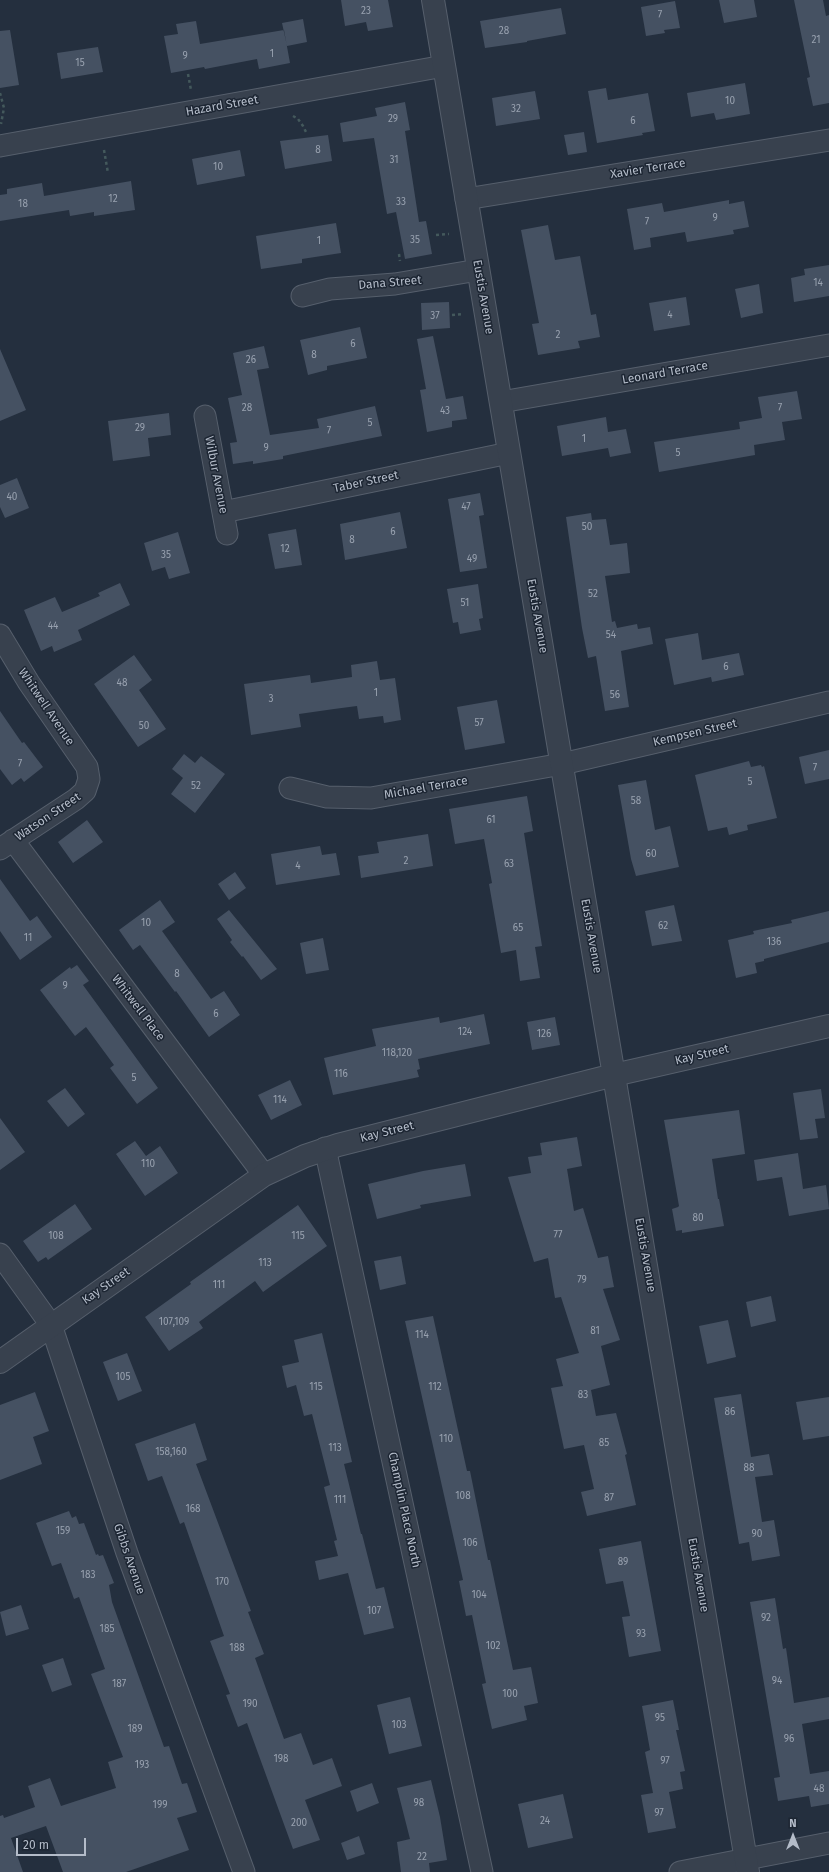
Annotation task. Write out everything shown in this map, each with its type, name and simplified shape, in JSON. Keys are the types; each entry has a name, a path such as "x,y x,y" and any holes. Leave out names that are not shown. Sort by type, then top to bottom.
{"street":[{"name":"Eustis Avenue","path":"433,0 747,1866"},
{"name":"Hazard Street","path":"0,146 444,66"},
{"name":"Xavier Terrace","path":"466,199 829,140"},
{"name":"Dana Street","path":"302,296 330,289 395,284 478,270"},
{"name":"Leonard Terrace","path":"501,402 829,345"},
{"name":"Wilbur Avenue","path":"205,416 227,534"},
{"name":"Taber Street","path":"223,512 509,453"},
{"name":"Whitwell Avenue","path":"0,635 29,683 87,767 89,779"},
{"name":"Kempsen Street","path":"562,764 829,702"},
{"name":"Michael Terrace","path":"290,788 327,797 371,798 562,764"},
{"name":"Watson Street","path":"7,845 76,799 85,791 89,779"},
{"name":"Whitwell Place","path":"7,845 264,1175"},
{"name":"Kay Street","path":"0,1362 264,1175 325,1148 614,1075 829,1026"},
{"name":"Champlin Place North","path":"325,1148 482,1872"},
{"name":"Gibbs Avenue","path":"0,1254 51,1325 127,1553 244,1872"},
{"path":"680,1872 747,1866 829,1843"}],"path":[{"path":"0,93 4,108 0,127"},
{"path":"291,115 298,119 307,134"}],"building":[{"path":"341,0 388,0 393,27 368,31 366,22 345,26"},
{"path":"719,0 754,0 757,17 724,23"},
{"path":"794,0 823,0 826,16 829,15 829,103 813,106 807,78 810,77"},
{"path":"675,1 680,28 664,30 665,33 646,36 641,7"},
{"path":"561,8 566,34 527,42 485,48 480,21"},
{"path":"303,19 307,42 287,46 282,23"},
{"path":"196,21 200,44 284,30 290,63 259,69 257,59 205,69 204,67 171,73 164,36 178,34 176,24"},
{"path":"10,30 19,85 0,88 0,31"},
{"path":"98,47 103,72 61,79 57,53"},
{"path":"745,83 750,114 716,120 714,113 691,117 687,93"},
{"path":"606,88 608,100 648,93 655,131 642,133 643,135 597,143 588,91"},
{"path":"535,91 540,119 496,126 492,98"},
{"path":"405,102 410,130 405,131 419,222 426,221 432,254 405,259 396,212 387,214 374,138 343,142 340,123 377,116 375,108"},
{"path":"584,132 587,152 568,155 564,135"},
{"path":"328,135 332,161 285,169 280,141"},
{"path":"240,150 245,176 197,185 192,159"},
{"path":"131,181 135,210 94,216 94,212 70,216 69,210 0,221 0,195 7,194 7,189 42,183 44,196"},
{"path":"729,200 729,204 744,201 749,227 733,230 734,234 687,242 685,232 650,238 651,247 634,250 627,209 662,203 664,212"},
{"path":"336,223 341,253 302,259 302,263 261,269 256,236"},
{"path":"548,225 555,260 580,256 591,315 596,314 600,337 578,341 580,348 538,355 532,324 539,323 521,230"},
{"path":"829,265 829,296 794,302 791,278 805,275 804,269"},
{"path":"759,284 763,313 741,318 735,289"},
{"path":"686,297 690,325 654,331 649,303"},
{"path":"449,302 450,328 422,330 421,303"},
{"path":"360,327 367,358 327,366 327,370 308,375 300,340"},
{"path":"433,336 446,399 463,396 467,419 452,421 452,427 427,432 420,390 426,389 417,339"},
{"path":"264,346 269,368 257,370 270,435 319,428 317,419 375,406 382,436 283,456 283,459 253,464 253,461 233,464 230,443 237,442 228,398 242,395 233,353"},
{"path":"0,349 26,410 0,421"},
{"path":"797,391 802,419 782,422 785,440 754,445 755,455 659,472 654,442 740,429 739,422 762,418 758,397"},
{"path":"169,413 171,435 148,438 150,456 113,461 108,421"},
{"path":"606,417 608,432 626,429 631,453 610,457 608,448 562,456 557,426"},
{"path":"17,478 29,508 5,518 0,507 0,485"},
{"path":"480,493 484,515 479,516 487,568 460,572 448,499"},
{"path":"400,512 407,548 345,560 340,524"},
{"path":"591,513 592,520 606,519 610,545 627,543 630,573 605,576 612,622 615,621 617,628 637,624 638,629 650,627 653,644 621,651 629,707 605,711 596,656 588,658 582,628 566,517"},
{"path":"296,529 302,565 275,569 268,534"},
{"path":"178,532 190,573 169,579 165,567 152,571 144,543"},
{"path":"120,583 130,605 78,630 82,640 54,652 52,646 41,651 24,610 55,597 62,612 100,596 98,593"},
{"path":"478,584 483,618 479,619 481,630 460,634 458,622 453,623 447,589"},
{"path":"698,633 702,660 739,653 744,675 712,682 711,677 674,685 665,639"},
{"path":"134,655 152,680 139,690 166,729 138,747 94,684"},
{"path":"377,661 380,680 395,678 401,720 384,723 383,716 359,719 357,706 299,714 301,727 251,735 244,684 310,675 311,683 352,677 351,665"},
{"path":"497,700 505,743 465,750 457,707"},
{"path":"0,711 22,743 24,742 43,767 24,782 21,778 12,785 0,769"},
{"path":"829,750 829,779 805,784 799,757"},
{"path":"184,754 195,763 201,756 225,774 195,813 171,794 183,778 172,769"},
{"path":"749,761 751,767 761,765 762,767 764,766 777,818 747,825 748,830 729,835 727,827 708,831 695,775"},
{"path":"646,780 655,830 670,826 679,867 636,876 631,859 618,785"},
{"path":"527,796 533,831 524,833 542,946 535,947 540,978 520,981 516,950 501,953 489,884 492,883 484,839 455,844 449,809"},
{"path":"87,820 103,842 73,863 58,842"},
{"path":"428,834 433,866 361,878 358,856 379,853 377,842"},
{"path":"320,846 322,855 336,853 340,875 276,885 271,854"},
{"path":"235,872 246,888 229,900 218,884"},
{"path":"0,879 30,921 37,916 52,937 20,960 0,931"},
{"path":"160,900 175,922 162,931 211,999 224,991 240,1015 209,1037 176,991 175,992 140,945 133,950 119,930"},
{"path":"674,905 682,941 652,946 645,911"},
{"path":"229,910 277,969 261,980 243,956 242,957 230,942 232,940 217,919"},
{"path":"829,911 829,942 764,959 764,961 755,963 757,973 736,978 728,940 754,934 753,931 792,923 791,920"},
{"path":"323,938 329,970 306,974 300,943"},
{"path":"77,965 89,981 83,985 158,1088 137,1104 110,1068 114,1065 86,1027 75,1036 40,990 70,967 71,969"},
{"path":"484,1014 490,1044 418,1059 420,1069 417,1070 419,1077 333,1095 324,1058 376,1046 372,1029 439,1017 440,1023"},
{"path":"555,1017 560,1045 532,1050 527,1022"},
{"path":"290,1080 302,1105 271,1120 258,1095"},
{"path":"65,1088 85,1114 68,1127 47,1101"},
{"path":"821,1089 825,1118 815,1119 818,1138 800,1140 793,1093"},
{"path":"739,1110 745,1154 712,1159 724,1226 682,1233 682,1230 676,1231 672,1209 679,1206 664,1120"},
{"path":"0,1118 25,1152 0,1170"},
{"path":"577,1137 582,1166 567,1169 574,1211 583,1208 598,1258 608,1256 614,1287 603,1289 620,1340 601,1346 610,1385 591,1390 596,1416 616,1413 627,1454 625,1455 636,1505 587,1516 581,1492 594,1489 584,1445 564,1449 551,1388 563,1386 556,1359 579,1353 561,1297 555,1298 548,1258 534,1262 508,1177 531,1173 528,1157 542,1155 540,1143"},
{"path":"135,1141 146,1156 160,1146 178,1173 145,1196 116,1154"},
{"path":"798,1153 803,1189 826,1185 829,1209 789,1216 782,1177 757,1181 754,1160"},
{"path":"465,1164 471,1196 420,1205 421,1208 377,1219 368,1184 423,1171"},
{"path":"75,1204 92,1229 48,1260 46,1257 38,1262 23,1241"},
{"path":"298,1205 327,1246 263,1292 255,1281 199,1322 203,1328 169,1351 145,1317 191,1284 190,1282"},
{"path":"401,1256 406,1284 380,1290 374,1261"},
{"path":"771,1296 776,1321 751,1327 746,1302"},
{"path":"433,1316 467,1471 470,1471 488,1560 490,1560 513,1670 531,1667 538,1703 524,1706 527,1720 492,1729 482,1684 486,1683 472,1615 466,1616 459,1581 463,1580 405,1321"},
{"path":"728,1320 736,1357 707,1364 699,1326"},
{"path":"322,1333 352,1462 344,1464 361,1534 376,1589 384,1587 394,1628 364,1635 348,1573 319,1580 315,1561 338,1556 334,1541 337,1540 324,1487 330,1485 312,1414 304,1416 296,1385 287,1388 282,1366 299,1362 294,1340"},
{"path":"127,1353 142,1391 118,1401 103,1362"},
{"path":"35,1392 49,1431 33,1437 42,1464 0,1480 0,1405"},
{"path":"741,1394 751,1457 769,1454 773,1475 755,1477 762,1522 774,1520 780,1556 752,1561 749,1542 739,1544 714,1398"},
{"path":"829,1397 829,1436 803,1440 796,1402"},
{"path":"195,1423 207,1460 196,1464 251,1611 248,1612 264,1654 255,1658 284,1739 301,1733 313,1765 332,1758 342,1786 305,1800 320,1840 293,1849 247,1723 238,1727 226,1695 230,1694 210,1641 224,1636 184,1522 180,1524 162,1476 148,1481 135,1444"},
{"path":"69,1511 72,1518 76,1516 79,1524 84,1523 96,1555 103,1555 114,1583 109,1585 112,1602 164,1747 169,1746 182,1784 187,1783 197,1812 177,1818 189,1850 126,1872 63,1872 46,1826 11,1838 23,1872 0,1872 0,1816 3,1815 4,1818 35,1807 28,1786 50,1778 61,1806 116,1788 108,1762 123,1757 91,1674 105,1669 79,1597 74,1599 61,1563 52,1566 36,1523"},
{"path":"641,1541 661,1651 629,1657 622,1617 630,1616 623,1581 606,1584 599,1549"},
{"path":"775,1598 783,1649 786,1648 794,1703 829,1697 829,1719 802,1724 810,1774 829,1771 829,1804 811,1807 809,1796 778,1801 774,1778 780,1777 750,1602"},
{"path":"21,1605 29,1629 6,1636 0,1612"},
{"path":"63,1658 72,1685 52,1692 42,1665"},
{"path":"410,1697 422,1746 389,1754 377,1705"},
{"path":"673,1700 679,1730 676,1730 685,1771 680,1772 683,1789 669,1792 676,1828 648,1833 641,1795 653,1793 645,1752 650,1750 642,1706"},
{"path":"431,1780 440,1817 447,1860 429,1863 430,1872 401,1872 397,1842 410,1839 397,1788"},
{"path":"372,1783 379,1803 357,1812 350,1791"},
{"path":"563,1794 573,1838 528,1848 518,1804"},
{"path":"359,1836 365,1854 347,1860 341,1843"}]}
